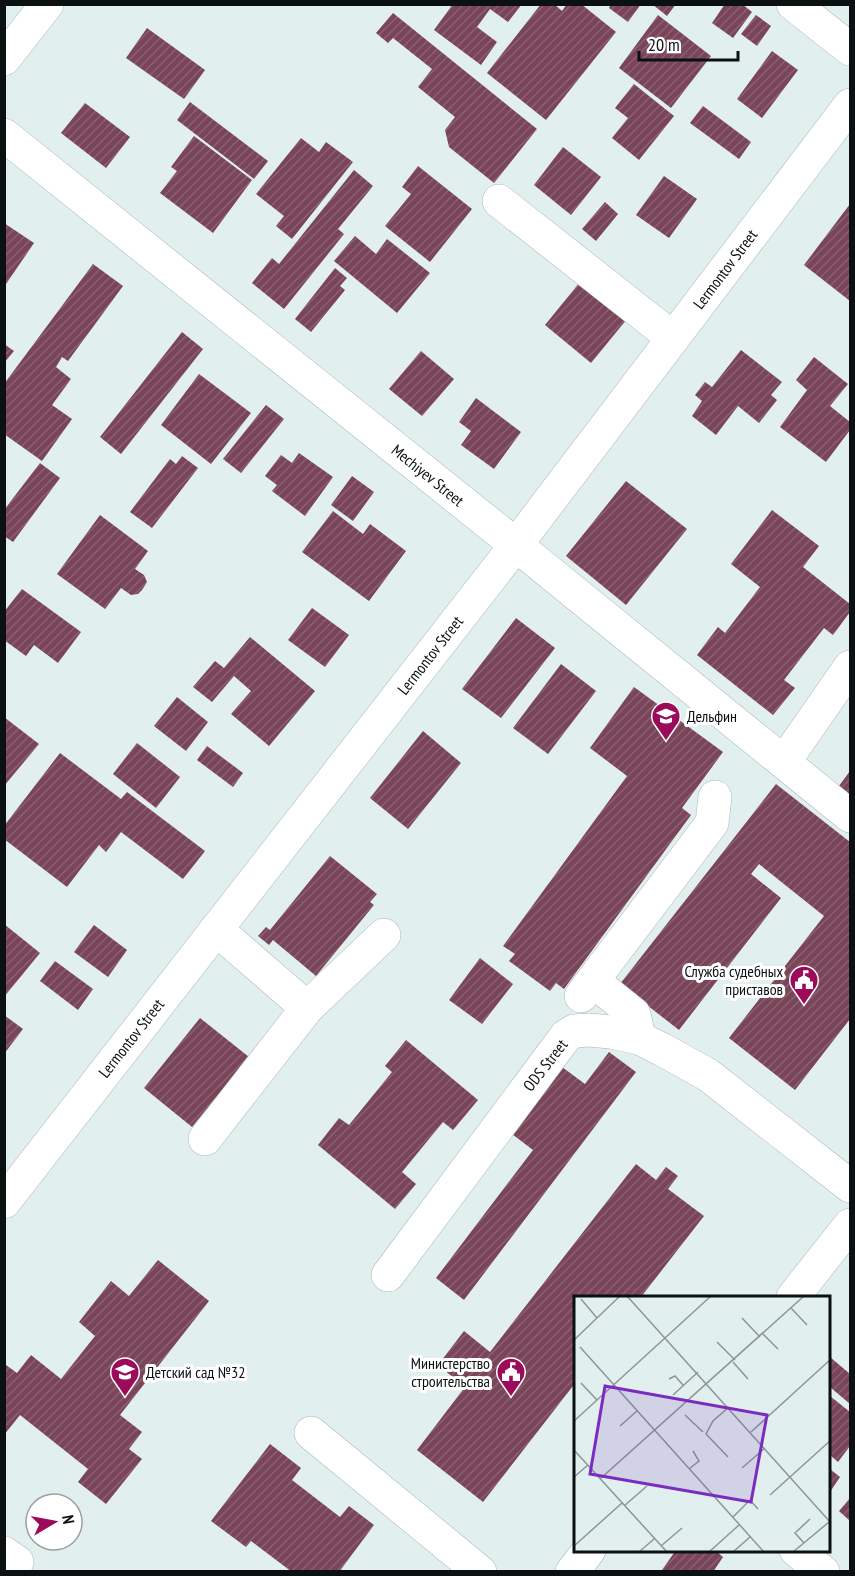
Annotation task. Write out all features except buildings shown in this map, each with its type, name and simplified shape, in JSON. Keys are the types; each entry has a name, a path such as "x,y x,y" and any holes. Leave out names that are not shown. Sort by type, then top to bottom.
{"street":[{"path":"4,59 47,4"},
{"path":"793,4 850,49"},
{"name":"Lermontov Street","path":"4,1202 516,545 850,105"},
{"name":"Mechiyev Street","path":"4,135 850,816"},
{"path":"499,201 673,338"},
{"path":"784,762 850,667"},
{"path":"639,1038 634,1014 587,988 712,823 716,797"},
{"path":"216,929 307,1008"},
{"path":"205,1139 307,1008 384,935"},
{"name":"ODS Street","path":"388,1275 566,1036 574,1030 611,1032 639,1038 708,1075 850,1186"},
{"path":"795,1296 850,1224"},
{"path":"311,1433 480,1572"},
{"path":"572,1572 588,1552"},
{"path":"797,1552 823,1572"},
{"path":"4,1553 17,1562 10,1572"}],"place":[{"name":"Дельфин","path":"666,742"},
{"name":"Служба судебных приставов","path":"804,1006"},
{"name":"Детский сад №32","path":"125,1398"},
{"name":"Министерство строительства","path":"511,1398"}]}
